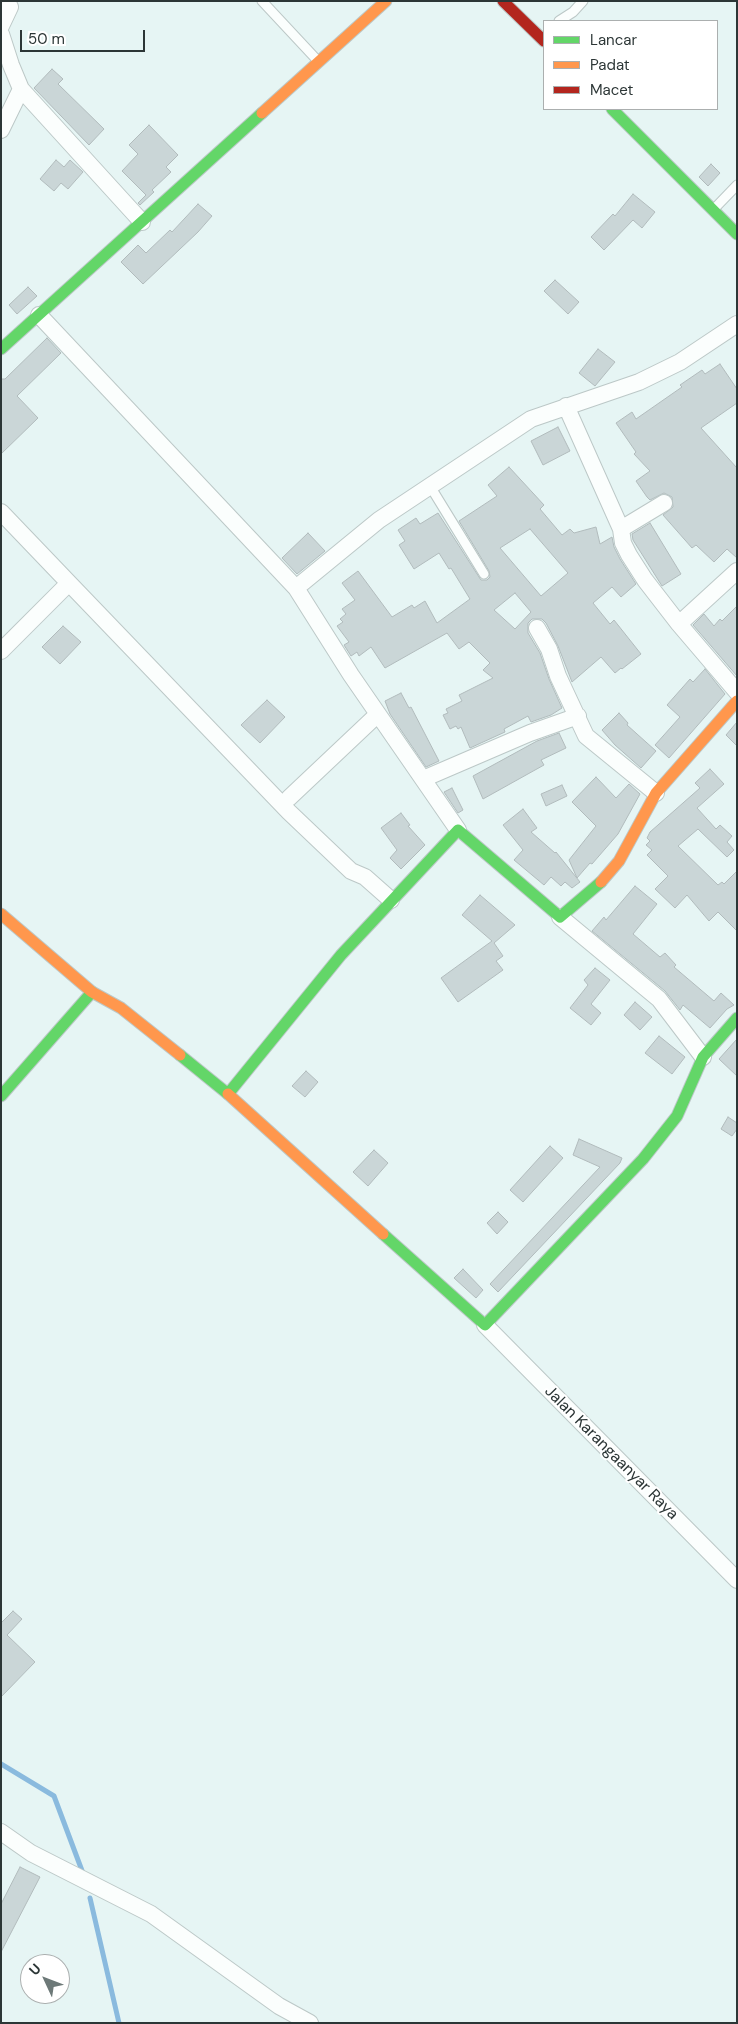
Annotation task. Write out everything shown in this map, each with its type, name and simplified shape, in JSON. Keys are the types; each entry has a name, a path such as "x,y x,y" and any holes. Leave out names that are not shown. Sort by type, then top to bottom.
{"street":[{"path":"1,26 10,8 7,1"},
{"path":"1,349 386,1"},
{"path":"503,1 542,35"},
{"path":"1,34 21,90 142,222"},
{"path":"1,130 21,90"},
{"path":"613,110 737,234"},
{"path":"39,315 296,588 378,714 458,830 659,999 704,1057"},
{"path":"296,588 379,520 531,419 639,382 680,362 737,324"},
{"path":"566,406 621,529 629,555 679,624 737,692"},
{"path":"621,529 664,503"},
{"path":"1,512 289,812 351,871 365,878 391,900"},
{"path":"679,624 737,571"},
{"path":"1,651 69,584"},
{"path":"537,628 549,648 558,676 590,740 656,793"},
{"path":"560,917 602,881 619,861 656,793 737,701"},
{"path":"289,798 378,714"},
{"path":"422,779 530,733 578,716"},
{"path":"228,1094 341,955 458,830"},
{"path":"1,914 92,992 121,1008 228,1094 485,1325 643,1159 676,1116 704,1057 737,1018"},
{"path":"1,1096 92,992"},
{"name":"Jalan Karangaanyar Raya","path":"485,1325 737,1580"},
{"path":"1,1832 31,1853 151,1914 279,2006 310,2023"}],"lane":[{"path":"262,1 318,61"},
{"path":"560,20 583,1"},
{"path":"713,210 737,185"},
{"path":"430,486 484,574"}],"building":[{"path":"52,69 63,79 58,84 104,129 89,145 34,88"},
{"path":"149,125 178,155 166,167 171,172 152,190 154,192 140,205 138,203 146,195 122,171 138,154 129,145"},
{"path":"56,160 64,167 70,160 83,172 68,189 61,183 54,191 40,179"},
{"path":"711,164 720,173 708,186 699,177"},
{"path":"633,194 655,212 642,228 633,220 604,250 591,237 613,214 615,216"},
{"path":"198,204 212,216 198,232 143,284 121,262 138,245 146,253 170,230 172,232"},
{"path":"555,280 579,302 568,314 544,291"},
{"path":"28,287 37,296 17,314 9,305"},
{"path":"47,338 61,353 17,396 38,418 1,454 1,379 5,379"},
{"path":"598,349 615,362 595,386 579,373"},
{"path":"720,364 737,389 737,403 701,428 737,468 737,558 727,549 714,562 696,545 692,548 663,515 673,507 672,497 664,493 650,500 647,497 636,481 650,471 634,454 636,452 616,423 632,412 636,419 682,387 680,385 702,370 705,374"},
{"path":"558,427 570,451 543,465 531,441"},
{"path":"509,467 544,505 540,509 562,535 570,529 574,533 596,527 600,544 612,537 614,547 620,559 636,584 621,597 612,587 593,603 610,624 614,620 641,654 615,673 601,657 572,682 558,646 546,623 542,619 532,619 528,623 528,633 540,653 562,708 551,715 531,722 528,716 504,729 505,732 470,748 461,727 458,729 456,726 450,729 443,715 448,713 446,709 462,701 459,695 493,678 483,670 490,663 469,642 459,649 447,633 385,668 371,647 359,656 357,652 351,656 344,645 349,642 337,626 343,622 340,619 346,614 342,609 355,600 342,583 358,571 392,617 412,605 414,608 425,601 437,623 470,599 451,568 449,569 439,553 414,569 399,545 405,541 398,530 416,518 420,524 438,513 481,580 487,580 490,577 489,571 459,521 497,496 488,485","holes":["530,529 568,573 541,596 500,548","515,593 531,612 515,629 494,610"]},
{"path":"650,523 681,574 662,586 633,540 632,534"},
{"path":"308,533 325,551 297,574 282,558"},
{"path":"737,606 737,676 693,625 704,614 714,626"},
{"path":"63,626 81,642 60,664 42,647"},
{"path":"705,669 725,694 669,758 655,745 680,717 667,705 690,679 693,682"},
{"path":"401,693 409,708 411,707 439,761 426,767 390,714 385,701"},
{"path":"267,700 285,717 260,743 241,725"},
{"path":"619,713 628,723 627,725 656,751 641,768 615,745 602,730"},
{"path":"737,722 737,746 726,735"},
{"path":"559,733 566,748 541,760 544,765 483,799 473,776 537,741"},
{"path":"710,769 724,784 697,808 716,829 720,825 732,836 727,842 734,850 727,857 698,829 678,846 718,885 722,882 724,884 737,871 737,931 718,912 709,921 687,895 675,908 655,889 668,876 647,855 652,850 646,845 650,841 647,838 650,832 700,788 695,783"},
{"path":"596,777 616,798 629,784 640,794 618,834 577,878 569,860 596,826 572,802"},
{"path":"562,785 567,796 546,806 541,794"},
{"path":"452,788 463,810 458,813 444,792"},
{"path":"523,809 537,828 531,832 556,852 580,882 572,888 565,882 561,886 551,877 544,885 514,860 523,850 503,825"},
{"path":"401,813 410,825 408,826 425,845 401,869 390,858 397,850 381,828"},
{"path":"635,886 657,904 633,934 660,957 665,953 676,965 674,967 714,1001 721,993 734,1005 727,1009 710,1028 683,1005 680,1010 665,991 592,931 604,917 606,920"},
{"path":"480,895 515,925 494,943 503,956 496,961 503,970 458,1002 441,978 492,941 462,915"},
{"path":"595,968 610,980 591,1004 601,1013 591,1025 570,1008 588,985 584,980"},
{"path":"635,1002 652,1017 640,1030 624,1015"},
{"path":"659,1036 685,1057 672,1074 645,1053"},
{"path":"737,1039 737,1076 719,1059"},
{"path":"306,1071 318,1082 305,1097 292,1086"},
{"path":"728,1117 737,1123 737,1129 732,1136 721,1129"},
{"path":"579,1139 622,1158 620,1163 498,1292 490,1284 600,1167 573,1155"},
{"path":"550,1146 563,1158 523,1202 510,1190"},
{"path":"374,1150 388,1163 368,1186 353,1172"},
{"path":"498,1212 508,1222 497,1234 487,1223"},
{"path":"463,1269 483,1290 476,1298 454,1278"},
{"path":"13,1611 22,1619 7,1635 35,1662 1,1697 1,1623"},
{"path":"20,1867 40,1877 1,1952 1,1904"}],"waterway":[{"path":"1,1764 54,1796 84,1876"},
{"path":"90,1898 119,2023"}],"traffic: fast":[{"path":"613,110 737,234"},
{"path":"1,349 262,113"},
{"path":"180,1055 228,1094 341,955 458,830 560,917 601,882"},
{"path":"1,1096 92,992"},
{"path":"383,1234 485,1325 643,1159 677,1116 703,1057 737,1018"}],"traffic: slow":[{"path":"262,113 386,1"},
{"path":"601,882 619,861 656,793 737,701"},
{"path":"1,914 92,992 121,1008 180,1055"},
{"path":"228,1094 383,1234"}],"traffic: jam":[{"path":"503,1 543,40"}]}
